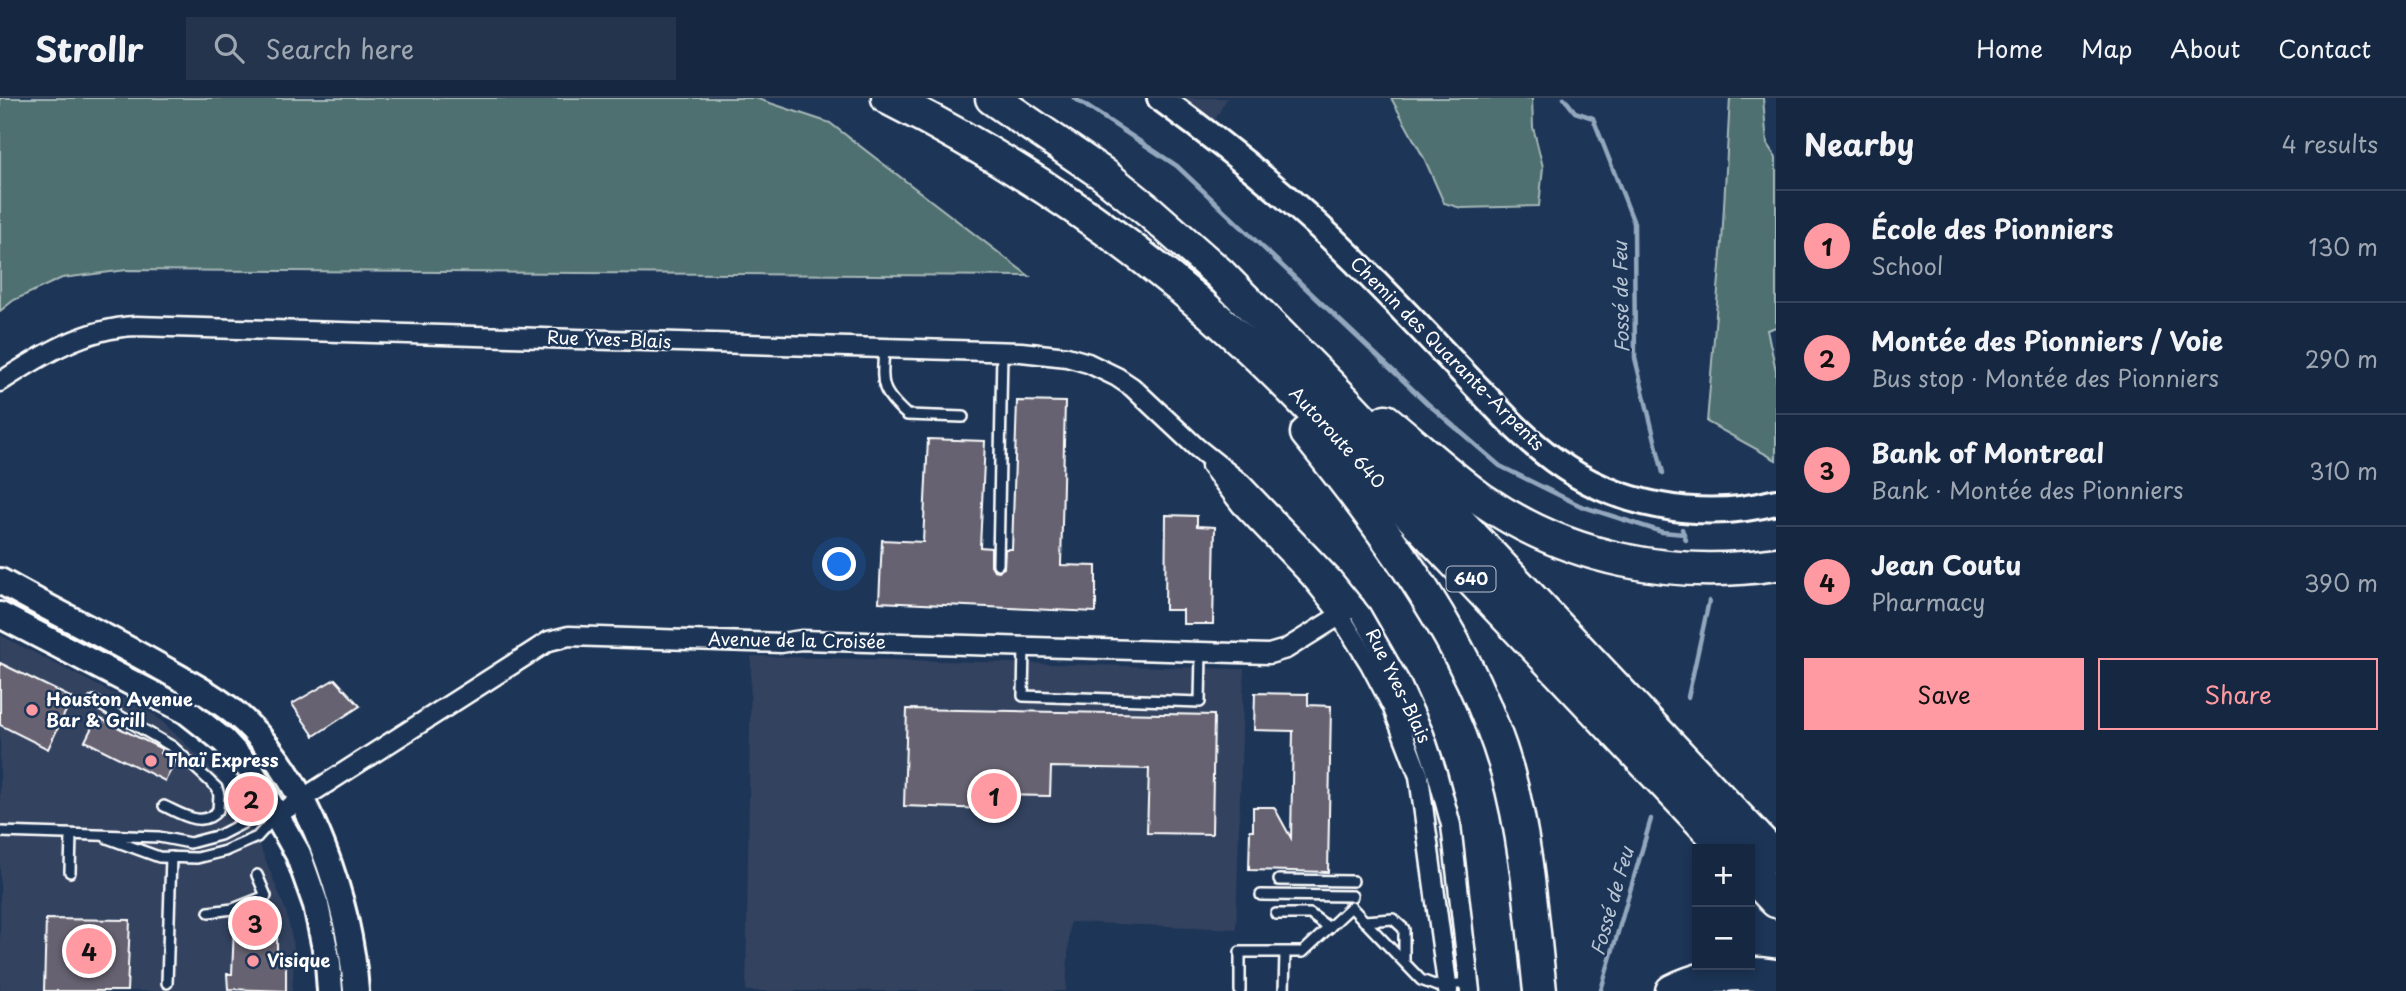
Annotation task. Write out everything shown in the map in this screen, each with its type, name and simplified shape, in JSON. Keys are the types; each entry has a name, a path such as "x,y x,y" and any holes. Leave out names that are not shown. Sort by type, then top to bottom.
{"highway":[{"name":"Autoroute 640","path":"888,98 960,136 1069,205 1153,266 1211,314 1303,401 1722,844"},
{"name":"Autoroute 640","path":"992,98 1074,153 1137,201 1219,273 1776,859"},
{"path":"1211,314 1396,548 1466,667 1493,728 1517,813 1540,991"},
{"path":"1277,331 1468,488 1544,535 1609,558 1658,567 1724,570 1776,564"},
{"path":"1755,878 1776,901"},
{"path":"1672,991 1695,981 1719,976 1776,976"}],"street":[{"name":"Chemin des Quarante-Arpents","path":"1164,99 1255,170 1312,220 1525,436 1565,468 1616,494 1669,507 1722,510 1776,502"},
{"name":"Rue Yves-Blais","path":"1,381 73,340 98,331 121,327 1002,352 1067,357 1088,363 1107,372 1147,399 1196,447 1229,492 1320,589 1348,611 1451,825 1470,987"},
{"path":"0,581 201,690 244,721 271,752 301,799 322,844 339,894 354,958 356,991"},
{"name":"Avenue de la Croisée","path":"277,815 550,642 569,636 1278,653 1348,611"},
{"path":"0,615 186,712 224,741 250,769 298,854 316,905 328,963 330,991"},
{"name":"Rue Yves-Blais","path":"1428,774 1448,988"}],"lane":[{"path":"884,348 882,379 887,397 907,415 963,416"},
{"path":"998,564 1002,352"},
{"path":"1024,647 1023,696 1199,702 1201,653"},
{"path":"94,701 173,747 217,788 219,795 218,810 205,819 190,818 164,806"},
{"path":"0,832 159,837 190,842 219,835 249,820 277,815"},
{"path":"100,835 159,857 197,858 225,851 257,837 277,815"},
{"path":"70,872 71,835"},
{"path":"167,983 171,857"},
{"path":"209,912 233,909 266,896 257,875"},
{"path":"1279,880 1353,881"},
{"path":"1261,895 1352,895"},
{"path":"1240,991 1240,953 1303,952 1351,907 1404,960 1420,980 1448,988 1470,987"},
{"path":"1276,914 1310,914 1329,928"},
{"path":"1364,921 1392,919 1404,929 1404,960"},
{"path":"1284,991 1285,953"}],"shaded area":[{"path":"1184,98 1227,98 1215,120"},
{"path":"0,635 155,715 209,766 231,793 260,846 286,911 295,952 292,991 0,991"},
{"path":"751,656 1244,669 1236,929 1070,922 1066,991 746,991"}],"green space":[{"path":"0,98 755,98 830,123 1029,276 127,270 62,278 14,300 0,311"},
{"path":"1391,98 1532,98 1533,127 1543,167 1539,206 1461,208 1444,203 1425,160"},
{"path":"1730,98 1763,98 1767,144 1776,158 1776,327 1767,330 1776,370 1776,460 1707,422 1722,242"}],"building":[{"path":"1017,401 1065,402 1061,565 1096,566 1096,612 879,602 882,540 923,542 928,439 985,441 980,547 991,548 991,565 994,570 1004,568 1005,549 1012,549"},
{"path":"1166,515 1197,516 1197,526 1215,527 1213,624 1183,624 1183,610 1165,610"},
{"path":"0,663 72,698 48,749 0,725"},
{"path":"335,679 360,706 314,736 292,704"},
{"path":"1255,693 1308,694 1308,705 1331,706 1328,872 1249,870 1253,807 1274,807 1291,838 1293,731 1254,730"},
{"path":"907,709 1214,715 1212,834 1147,833 1149,769 1051,767 1050,796 988,795 987,809 904,806"},
{"path":"97,717 162,749 160,753 176,761 165,781 85,741"},
{"path":"268,903 277,929 277,956 286,956 286,991 228,989 227,974 232,974 234,928 231,916"},
{"path":"46,919 130,920 127,991 44,991"}],"waterway":[{"path":"1074,98 1177,166 1427,403 1500,466 1581,506 1662,532 1684,534"},
{"name":"Fossé de Feu","path":"1564,98 1575,112 1593,118 1634,223 1635,358 1663,473"},
{"name":"Fossé de Feu","path":"1682,529 1686,540"},
{"name":"Fossé de Feu","path":"1688,697 1709,601"},
{"name":"Fossé de Feu","path":"1601,990 1651,819"}],"place":[{"name":"Houston Avenue Bar & Grill","path":"32,710"},
{"name":"Thaï Express","path":"151,761"},
{"name":"École des Pionniers","path":"994,796"},
{"name":"Montée des Pionniers / Voie","path":"251,799"},
{"name":"Bank of Montreal","path":"255,923"},
{"name":"Jean Coutu","path":"89,951"},
{"name":"Visique","path":"253,961"}]}
